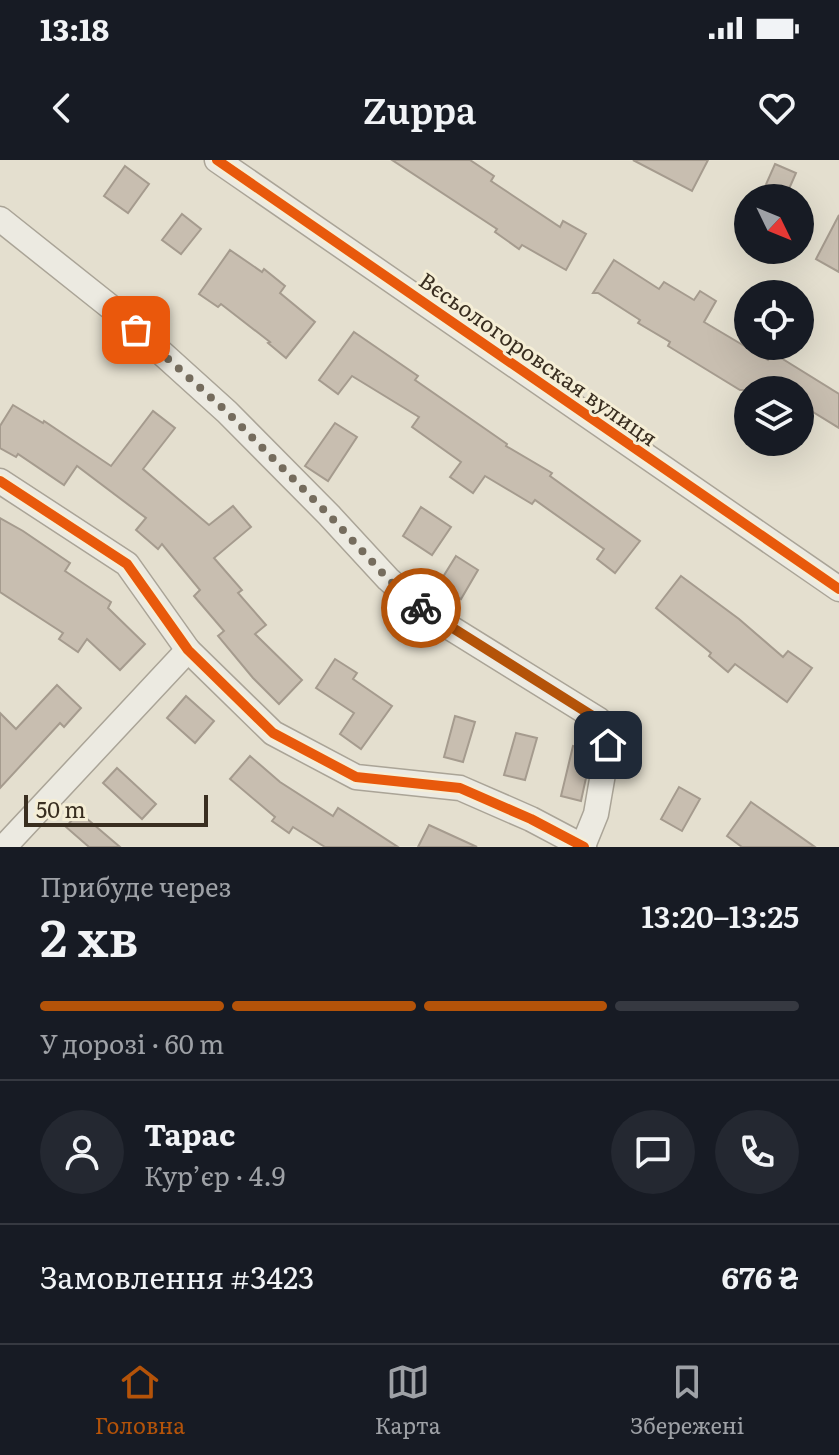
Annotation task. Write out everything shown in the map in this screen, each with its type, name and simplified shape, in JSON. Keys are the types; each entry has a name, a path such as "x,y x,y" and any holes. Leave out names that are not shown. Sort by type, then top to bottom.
{"street":[{"name":"Вєсьологоровская вулиця","path":"217,160 839,589"},
{"path":"0,219 113,309 227,412 388,579 425,612 599,720 608,745 596,814 583,847 531,819 460,788 356,777 273,733 188,650 127,564 0,481"},
{"path":"4,847 188,650"}],"building":[{"path":"392,160 470,160 494,176 491,181 560,227 563,221 586,234 566,270 522,245 519,249 495,232 497,229"},
{"path":"633,160 708,160 692,191"},
{"path":"775,164 796,173 791,184 766,184"},
{"path":"125,166 149,184 128,213 104,196"},
{"path":"182,214 201,229 181,254 162,240"},
{"path":"839,215 839,272 816,259"},
{"path":"230,250 262,272 264,269 285,286 280,293 315,322 286,358 221,304 218,307 199,294"},
{"path":"614,260 659,289 664,282 694,300 700,291 716,301 704,322 734,340 734,360 784,360 810,376 734,376 734,386 668,346 670,342 638,323 640,320 598,293 593,293"},
{"path":"354,332 418,376 415,380 506,446 552,473 550,476 640,541 615,573 597,559 604,549 535,500 532,504 485,476 473,493 450,477 461,462 412,427 419,417 352,376 338,394 319,380"},
{"path":"814,378 839,394 839,428 814,413"},
{"path":"13,405 44,421 111,466 153,411 175,428 143,469 209,525 233,506 251,527 214,558 242,590 238,593 266,625 255,634 302,680 279,704 218,636 224,631 194,596 200,590 162,544 158,549 136,530 146,518 77,466 64,485 18,454 16,457 0,448 0,426"},
{"path":"335,423 357,437 328,481 305,466"},
{"path":"421,507 451,527 432,555 403,536"},
{"path":"0,518 70,563 65,571 111,602 108,608 145,644 120,670 87,639 78,652 59,639 63,633 0,592"},
{"path":"456,556 478,570 461,599 438,585"},
{"path":"681,576 783,657 788,651 812,668 787,702 735,664 728,672 709,656 711,653 656,608"},
{"path":"335,659 357,673 353,679 392,706 361,749 340,734 354,713 316,688"},
{"path":"57,685 81,708 64,727 60,723 0,788 0,713 16,729"},
{"path":"186,696 214,721 195,743 167,718"},
{"path":"455,716 475,722 463,762 444,757"},
{"path":"516,733 537,738 525,780 504,775"},
{"path":"573,746 592,750 581,801 561,796"},
{"path":"250,756 280,782 333,816 338,808 398,847 325,847 293,827 289,833 272,821 275,817 230,779"},
{"path":"117,768 156,804 142,819 103,783"},
{"path":"679,787 700,799 682,831 661,819"},
{"path":"751,802 815,847 742,847 727,836"},
{"path":"79,812 120,847 89,847 66,827"},
{"path":"429,825 477,847 418,847"}],"cycle path":[{"path":"217,160 839,589"},
{"path":"0,481 127,564 188,650 273,733 356,777 460,788 531,819 584,847"}],"way so far":[{"path":"136,330 227,412 388,579 421,608"}],"route":[{"path":"421,608 599,720 608,745"}]}
